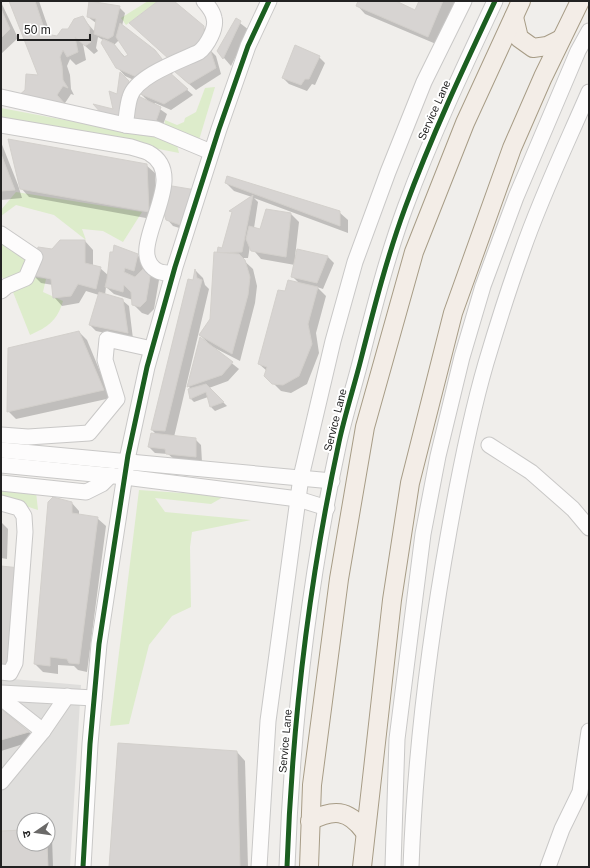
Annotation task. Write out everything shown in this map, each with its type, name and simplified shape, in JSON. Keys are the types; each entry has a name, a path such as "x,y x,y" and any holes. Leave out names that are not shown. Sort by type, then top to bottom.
{"main road":[{"path":"362,867 364,831 392,600 414,468 453,313 512,148 561,39 580,1"},
{"path":"518,9 519,38 533,48 547,46 561,39"},
{"path":"310,867 312,785 339,579 365,427 414,252 465,123 518,9"},
{"path":"310,821 321,816 337,812 350,816 357,821 364,831"}],"street":[{"path":"125,125 130,97 135,88 145,79 199,52 204,48 214,26 215,19 204,1"},
{"path":"83,867 94,698 118,476 128,458 152,350 173,274 211,152 248,46 270,1"},
{"path":"259,867 268,720 301,477 333,341 354,262 388,172 424,82 464,1"},
{"name":"Service Lane","path":"287,867 293,745 317,560 340,441 379,290 404,210 438,122 495,1"},
{"path":"393,867 397,739 421,549 438,456 462,357 482,286 516,197 578,51 589,30"},
{"path":"411,867 413,813 438,589 463,455 486,364 522,251 555,168 589,92"},
{"path":"1,97 125,125 156,130 211,152"},
{"path":"1,125 131,147 149,153 158,162 164,173 164,187 146,249 149,261 157,270 173,274"},
{"path":"1,234 35,257 26,278 6,286 1,291"},
{"path":"1,435 28,437 89,433 117,399 105,360 107,340 152,350"},
{"path":"1,443 332,480"},
{"path":"489,445 531,472 573,509 589,528"},
{"path":"1,450 128,458"},
{"path":"1,464 118,476 298,499 327,508"},
{"path":"1,483 86,492 118,476"},
{"path":"1,503 19,508 24,516 25,532 15,663 10,673 1,672"},
{"path":"1,693 94,698"},
{"path":"1,782 43,731 67,696"},
{"path":"1,698 43,731"},
{"path":"548,867 562,829 580,792 589,731"}],"shaded area":[{"path":"1,678 81,685 70,867 1,867"}],"green space":[{"path":"148,1 158,1 126,25 121,18"},
{"path":"215,87 199,140 164,128 165,120 177,125 184,122 185,118 196,112 205,88"},
{"path":"1,108 176,141 179,153 1,118"},
{"path":"16,192 142,212 123,242 103,231 82,229 86,240 54,215 16,205 1,216 1,210"},
{"path":"1,236 33,258 23,277 7,283 1,276"},
{"path":"32,277 46,279 43,292 63,301 55,318 47,326 30,335 11,287"},
{"path":"1,489 36,492 38,510 10,501 1,500"},
{"path":"139,490 225,496 211,504 155,498 165,512 251,520 192,532 190,547 191,607 172,616 149,645 129,724 110,726"}],"building":[{"path":"9,1 35,1 46,34 57,36 62,29 68,29 74,19 83,16 90,28 88,39 91,42 85,46 75,37 78,52 67,57 63,50 60,57 63,80 68,88 63,86 57,95 67,106 17,97 25,90 26,74 38,75"},
{"path":"89,1 120,6 113,36 108,39 94,34 96,19 87,17"},
{"path":"158,1 174,1 204,26 204,41 169,59 129,23"},
{"path":"358,1 396,1 415,10 419,1 443,1 428,37 356,6"},
{"path":"1,9 10,29 1,38"},
{"path":"236,18 241,21 223,59 217,51"},
{"path":"120,23 155,50 166,64 141,79 116,68 101,43 103,39 114,44 124,57 128,55 116,37"},
{"path":"295,45 320,56 309,79 305,79 301,85 282,78"},
{"path":"210,49 216,68 189,84 174,71"},
{"path":"168,71 188,89 164,104 138,93"},
{"path":"120,72 129,81 120,119 103,115 93,104 113,109 109,91 117,94"},
{"path":"134,94 161,107 155,124 131,119"},
{"path":"8,139 147,164 149,212 20,189"},
{"path":"1,154 15,190 1,191"},
{"path":"227,176 340,211 340,226 225,183"},
{"path":"166,185 196,190 186,227 166,220 160,201"},
{"path":"253,195 242,252 217,253 218,247 222,248 232,212 229,211"},
{"path":"266,209 291,213 286,257 251,251 246,239 249,226 260,229"},
{"path":"60,240 85,240 85,263 101,267 96,289 78,284 71,296 53,298 51,279 32,275 38,247 52,249"},
{"path":"114,245 138,254 134,271 125,268 124,272 135,277 143,269 151,271 146,301 140,307 132,305 131,292 124,285 123,292 105,287 110,252 113,252"},
{"path":"297,249 328,256 317,283 291,277"},
{"path":"214,252 239,254 245,260 250,277 248,295 232,354 199,335 210,319"},
{"path":"195,269 197,278 202,280 165,431 151,430 188,279 193,280"},
{"path":"288,280 318,287 308,324 312,344 299,376 283,385 272,384 264,376 267,367 258,364 278,290 285,291"},
{"path":"99,292 123,299 128,333 89,325"},
{"path":"79,331 104,390 7,412 8,348"},
{"path":"200,337 233,362 222,375 187,387"},
{"path":"206,384 224,402 210,407 206,392 190,399 188,389"},
{"path":"151,433 196,438 196,457 166,454 165,449 148,447"},
{"path":"53,497 72,502 72,513 98,517 79,664 69,663 67,659 50,657 50,666 34,664 48,502"},
{"path":"1,566 20,568 7,668 1,664"},
{"path":"1,709 29,732 1,740"},
{"path":"118,743 237,751 240,867 109,867"},
{"path":"16,830 16,852 47,852 48,867 1,867 1,831"}],"cycle path":[{"path":"83,867 90,744 99,644 128,455 147,367 175,267 219,129 248,46 269,1"},
{"path":"287,867 293,760 304,653 319,547 341,432 381,283 405,208 436,129 495,1"}]}
